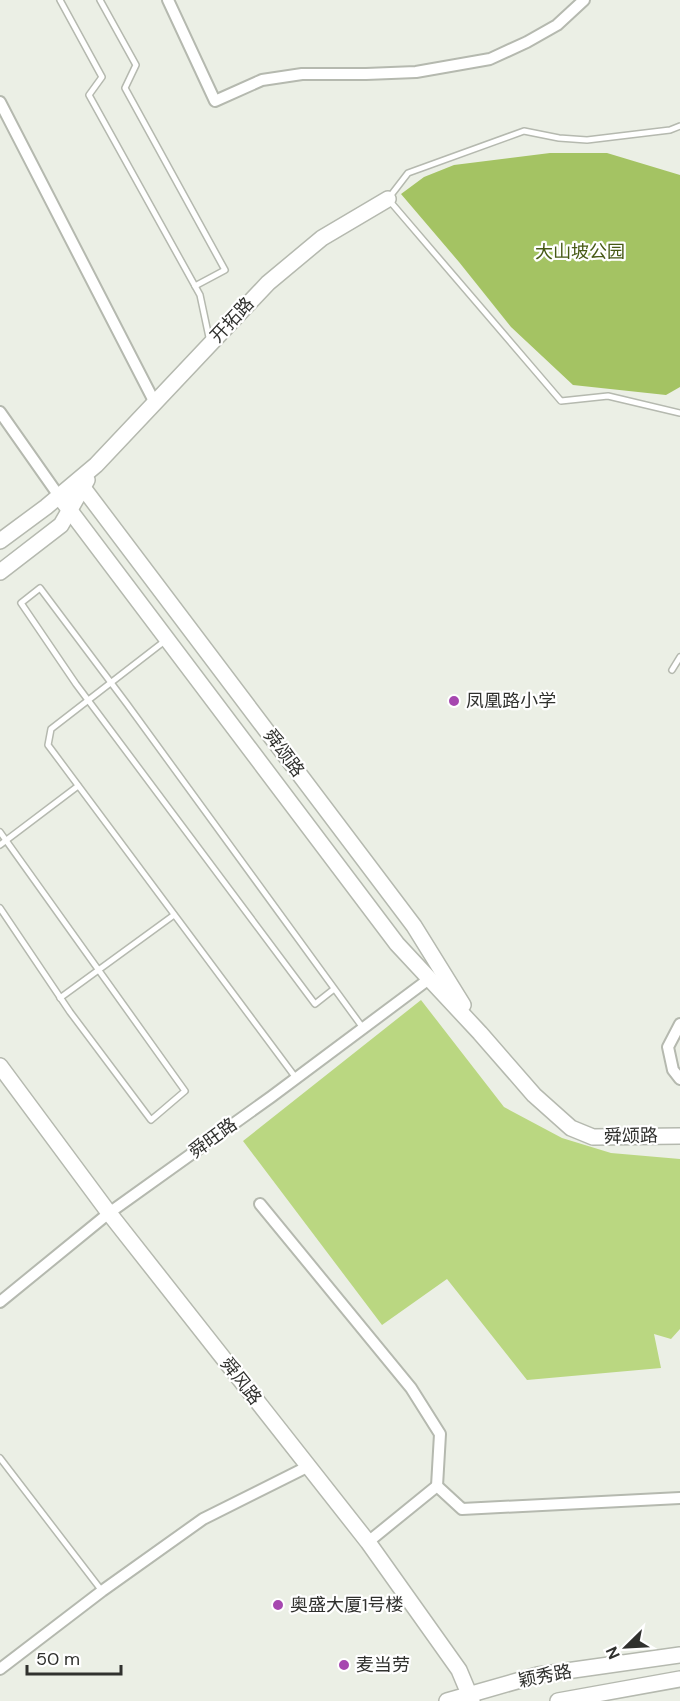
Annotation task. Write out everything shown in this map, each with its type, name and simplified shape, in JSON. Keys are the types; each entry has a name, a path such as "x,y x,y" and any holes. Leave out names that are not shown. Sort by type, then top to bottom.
{"main road":[{"name":"开拓路","path":"0,572 62,525 81,484 96,465 268,283 322,238 388,199"},
{"name":"开拓路","path":"0,542 59,496 81,484"},
{"name":"舜颂路","path":"81,484 414,926 480,1033"},
{"name":"舜颂路","path":"59,496 397,944 534,1095 571,1128 593,1137 680,1136"},
{"name":"舜风路","path":"0,1066 109,1213 368,1542 459,1670 470,1698"},
{"name":"颖秀路","path":"447,1701 470,1698 538,1675 680,1655"},
{"name":"颖秀路","path":"558,1701 680,1679"}],"street":[{"path":"168,0 215,101 262,80 302,74 416,72 490,59 528,42 557,25 584,0"},
{"path":"0,102 155,403"},
{"path":"0,411 59,496"},
{"name":"舜旺路","path":"0,1302 109,1213 429,979"},
{"path":"680,1024 668,1047 673,1070 680,1079"},
{"path":"260,1204 411,1388 440,1434 437,1486 368,1542"},
{"path":"0,1670 102,1591 203,1519 309,1466"},
{"path":"437,1486 462,1509 680,1498"}],"lane":[{"path":"60,0 102,76 89,95 200,295 211,343"},
{"path":"100,0 136,65 125,88 225,270 195,286"},
{"path":"680,126 670,130 587,140 559,138 524,131 408,173 388,199 561,401 608,396 680,413"},
{"path":"334,989 315,1004 88,700 21,603 40,588 363,1028"},
{"path":"167,639 51,729 48,745 296,1078"},
{"path":"672,670 680,657"},
{"path":"0,845 78,786"},
{"path":"0,832 185,1091 151,1120 60,998 0,908"},
{"path":"60,998 174,915"},
{"path":"0,1458 102,1591"}],"green space":[{"name":"大山坡公园","path":"550,153 607,153 680,175 680,387 666,395 573,385 511,327 401,194 424,177 454,165"},
{"path":"421,1000 504,1107 562,1138 611,1153 680,1159 680,1329 671,1339 654,1334 661,1368 527,1380 447,1279 382,1325 243,1141"}],"place":[{"name":"凤凰路小学","path":"454,701"},
{"name":"奥盛大厦1号楼","path":"278,1605"},
{"name":"麦当劳","path":"344,1665"}]}
